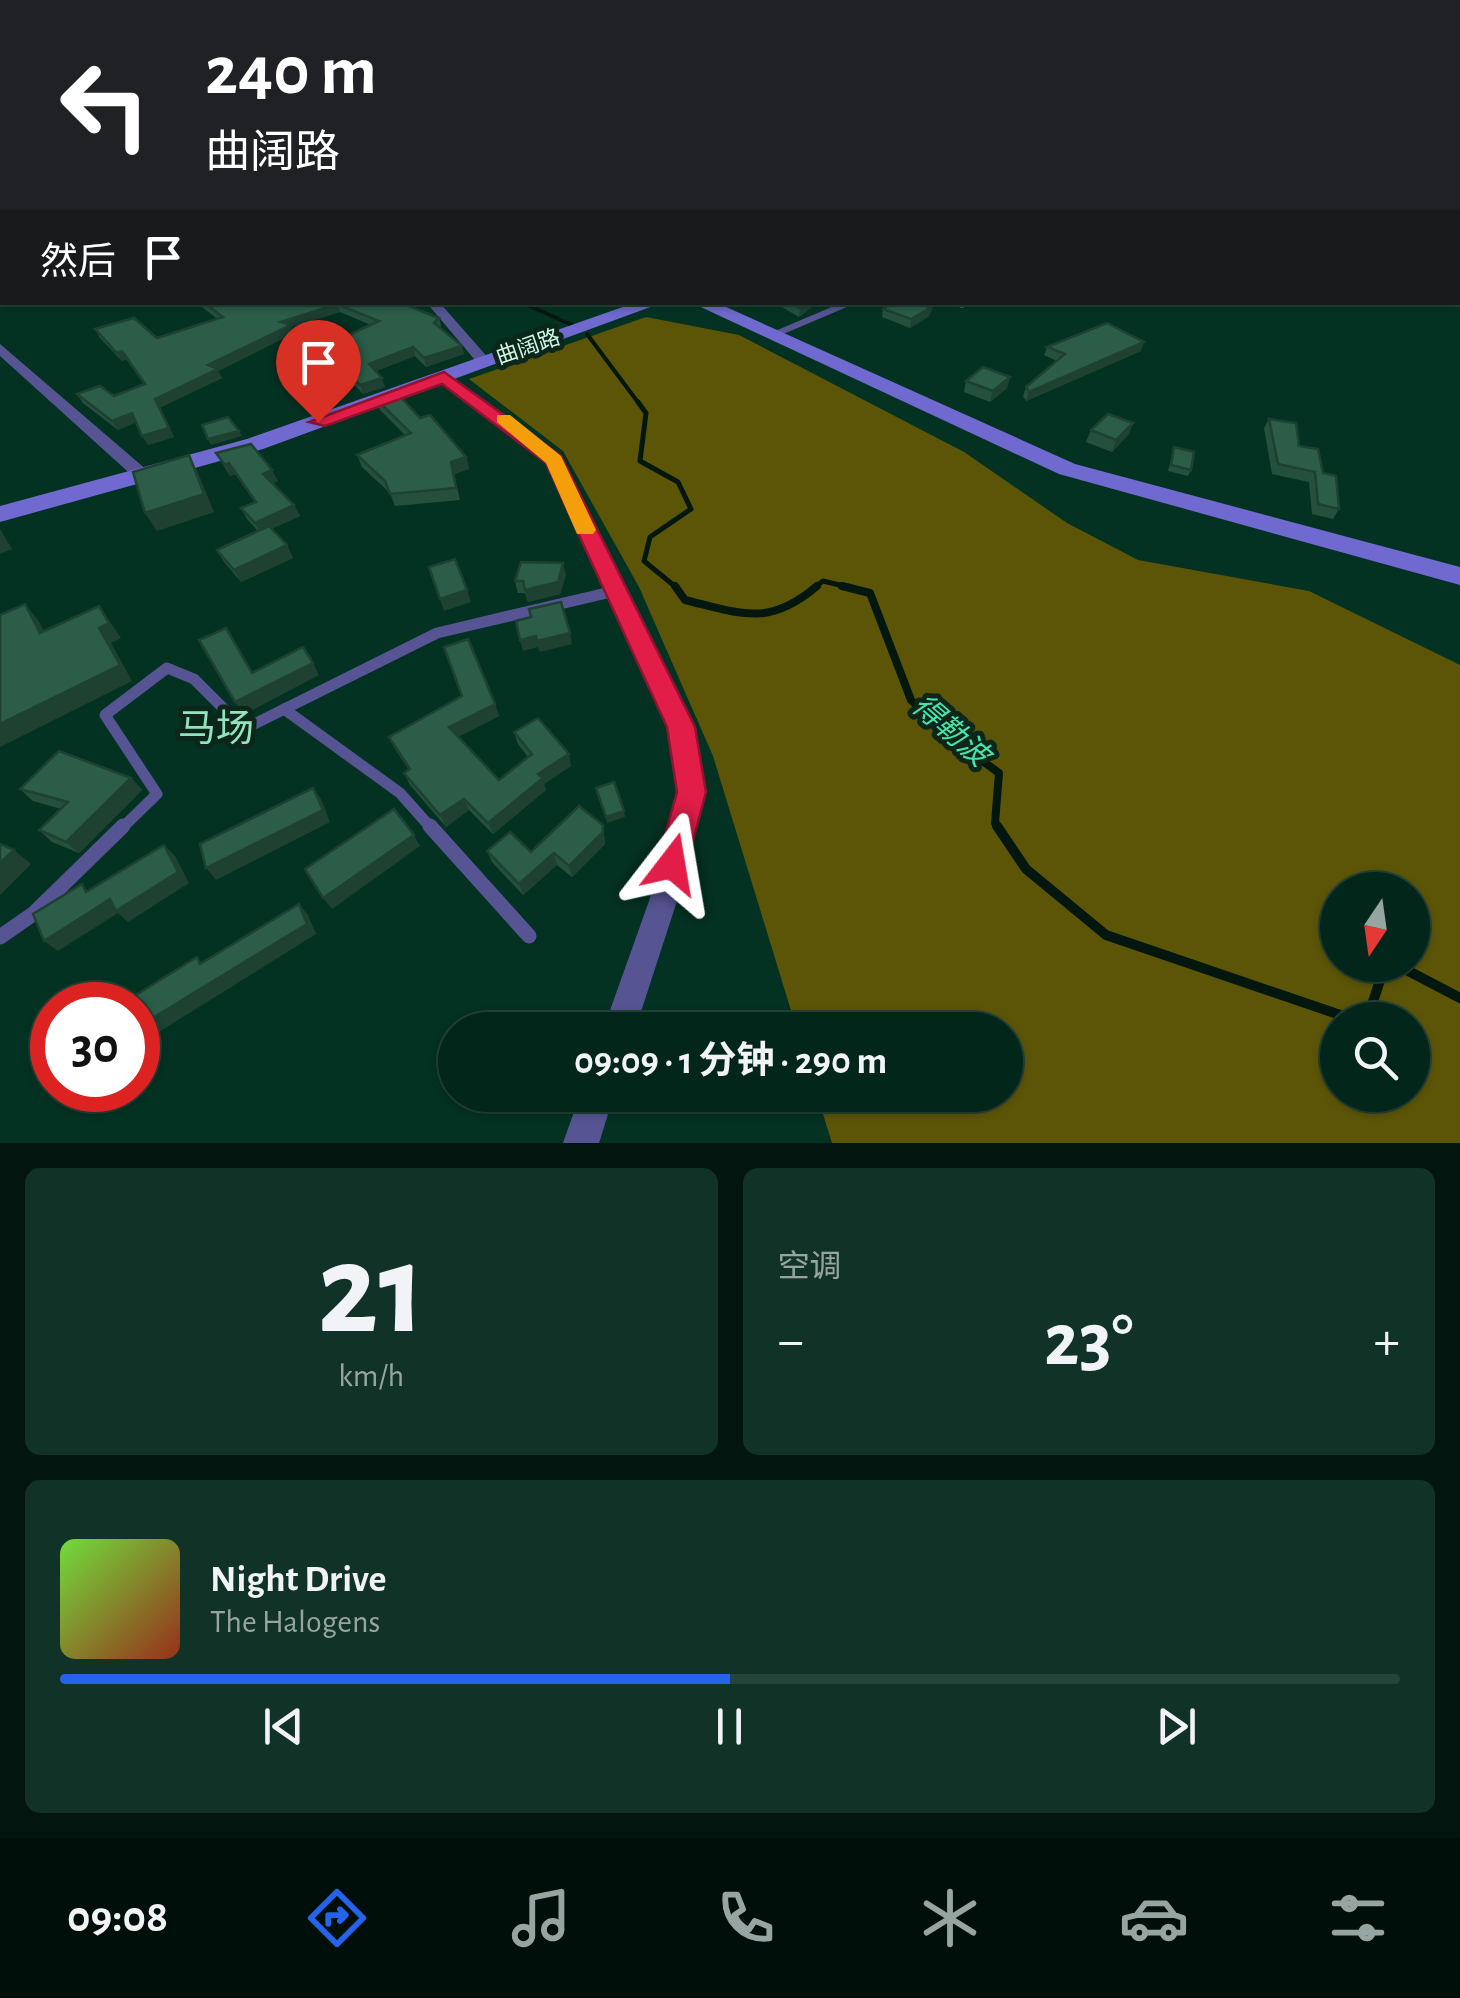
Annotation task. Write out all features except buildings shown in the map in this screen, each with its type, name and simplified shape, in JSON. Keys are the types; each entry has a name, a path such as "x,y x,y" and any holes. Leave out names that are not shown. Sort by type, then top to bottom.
{"street":[{"path":"435,305 485,362"},
{"name":"曲阔路","path":"0,514 256,444 646,305"},
{"path":"706,305 1067,469 1460,576"},
{"path":"0,348 142,475"},
{"path":"444,377 554,460 681,727 691,792 663,901 625,1012"},
{"path":"581,1143 591,1112"}],"lane":[{"path":"770,336 844,305"},
{"path":"0,937 33,914 157,794 105,715 167,668 194,678 244,730 437,633 615,591"},
{"path":"284,709 400,794 529,936"}],"shaded area":[{"path":"646,317 739,335 964,452 1067,523 1138,560 1309,591 1460,665 1460,1143 832,1143 822,1112 1023,1112 1023,1012 791,1012 713,756 639,587 563,451 469,379"}],"waterway":[{"name":"得勒波","path":"528,305 572,325"},
{"name":"得勒波","path":"587,334 640,405"},
{"name":"得勒波","path":"638,402 646,413 640,461 678,482 691,509 650,537 644,561 676,587"},
{"name":"得勒波","path":"814,588 823,581 852,588"},
{"name":"得勒波","path":"676,587 685,600 754,614 784,607 817,586"},
{"name":"得勒波","path":"842,586 870,593 911,700 947,735 999,773 997,826"},
{"name":"得勒波","path":"997,826 1026,869 1106,935 1320,1008"},
{"name":"得勒波","path":"1373,1002 1379,982"},
{"name":"得勒波","path":"1429,982 1460,998"}],"slow traffic":[{"path":"504,418 554,460 585,530"}],"district":[{"name":"马场","path":"216,730"}],"route":[{"path":"318,422 444,377 499,414 554,460 681,727 691,792 672,864"}]}
